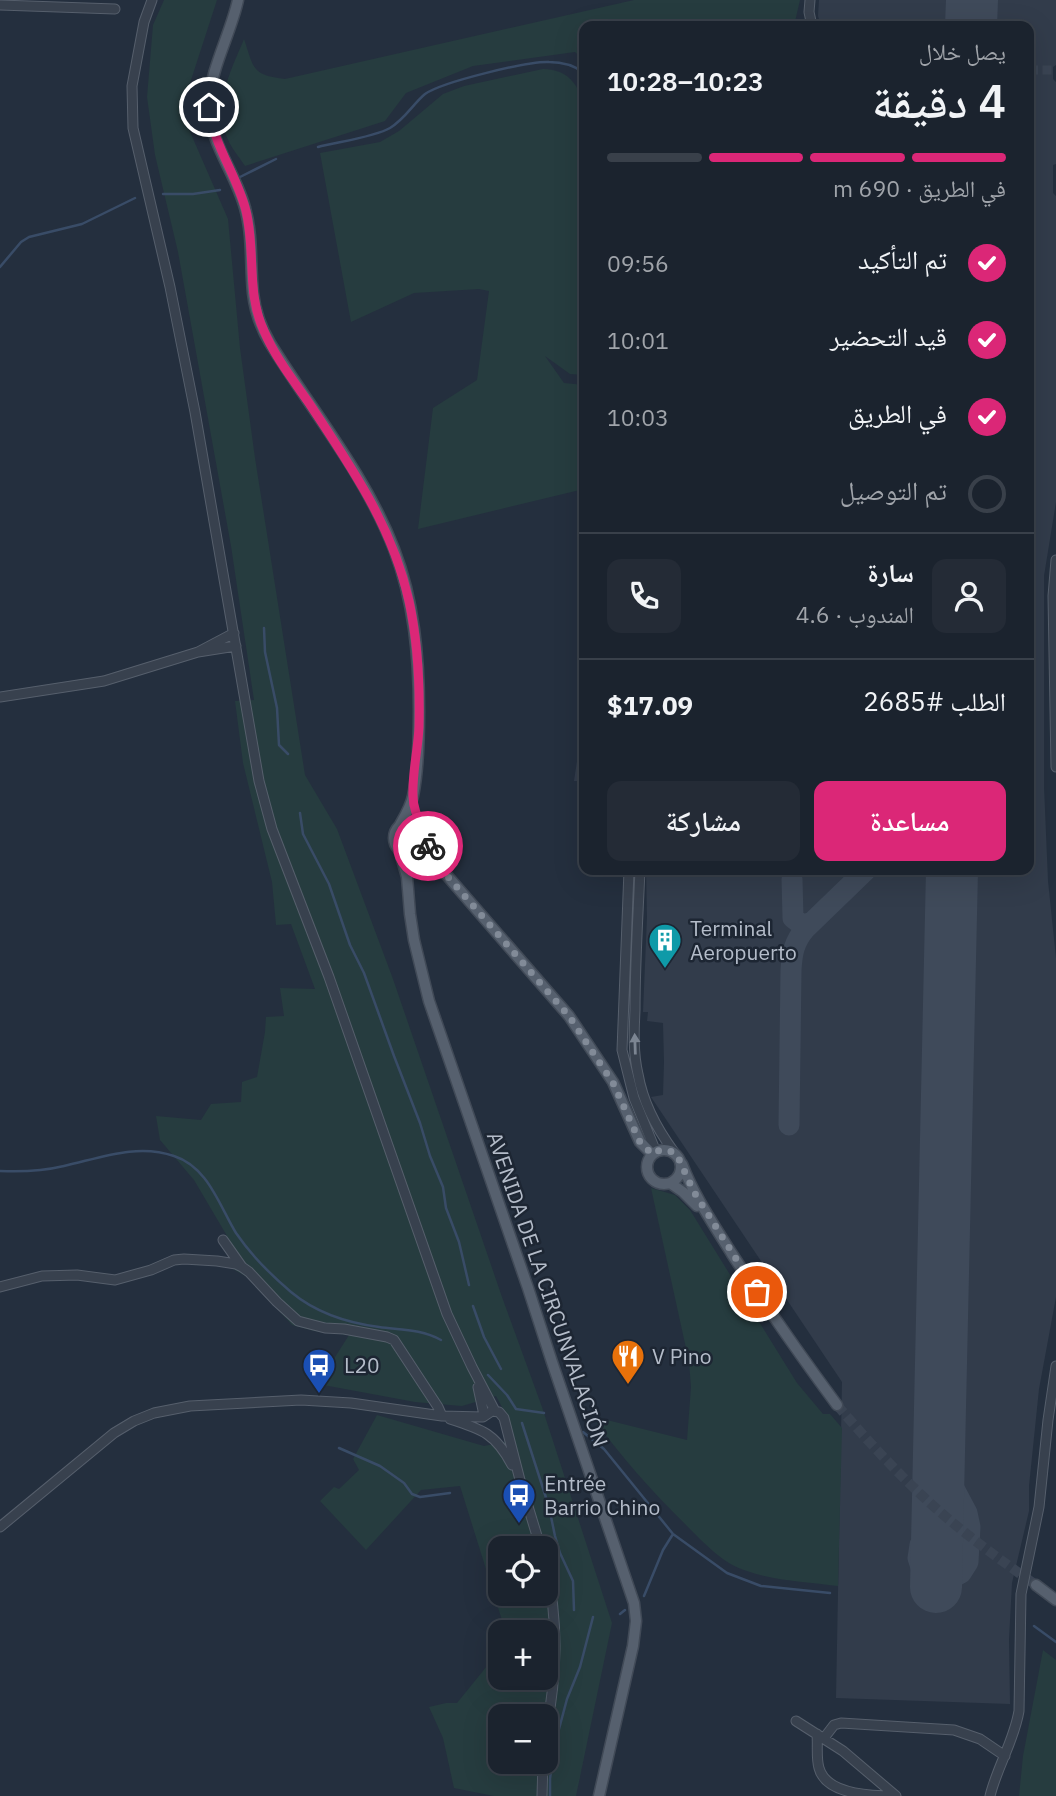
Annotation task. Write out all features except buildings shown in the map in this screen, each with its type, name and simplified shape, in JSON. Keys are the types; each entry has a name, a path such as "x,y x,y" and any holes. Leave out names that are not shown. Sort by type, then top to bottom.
{"main road":[{"path":"238,0 212,86 209,107 218,142 246,211 252,245 256,310 263,331 365,489 391,542 413,622 418,666 419,729 413,798 394,837 407,877"},
{"path":"399,849 409,853 416,852 425,842 426,836 413,798"},
{"path":"400,825 413,822 421,826"},
{"path":"425,842 437,864 569,1016 613,1083 644,1147 654,1153"},
{"path":"416,852 437,864"},
{"path":"407,877 416,852"},
{"name":"AVENIDA DE LA CIRCUNVALACIÓN","path":"407,877 414,940 429,1001 634,1603 635,1633 600,1796"},
{"path":"638,1137 640,1153 648,1173 655,1181 660,1184 674,1181 681,1174 682,1164"},
{"path":"647,1168 654,1153 665,1150 674,1152 680,1159 690,1185 713,1223 773,1315 837,1405"},
{"path":"670,1183 689,1197 713,1223"},
{"path":"1036,1585 1056,1600"}],"street":[{"path":"152,0 144,22 132,86 133,128 170,287 192,400 264,801 447,1314 495,1411"},
{"path":"810,0 810,21"},
{"path":"0,5 116,9"},
{"path":"1056,560 1053,596 1056,767"},
{"path":"198,652 234,633"},
{"path":"0,696 103,681 198,652 236,646"},
{"path":"629,875 621,1041 634,1098 654,1153"},
{"path":"640,875 635,1060 641,1088 658,1128 674,1152"},
{"path":"628,889 639,888"},
{"path":"626,951 636,952"},
{"path":"622,1012 635,1012"},
{"path":"223,1240 242,1267 298,1321 394,1340 442,1416 493,1435 501,1432 505,1425"},
{"path":"0,1287 42,1276 116,1280 184,1259 242,1267"},
{"path":"990,1796 1016,1728 1019,1711 1021,1594 1039,1507 1056,1366"},
{"path":"473,1369 483,1416 482,1426 504,1451 520,1480"},
{"path":"0,1527 114,1433 134,1421 153,1413 190,1406 301,1400 355,1404 442,1416 483,1416 495,1411 502,1414 537,1536"},
{"path":"551,1704 556,1650 553,1606"},
{"path":"796,1721 843,1751 896,1796"},
{"path":"896,1796 874,1796 833,1786 818,1767 821,1736 841,1723 954,1730 980,1739 1005,1756"},
{"path":"542,1796 543,1774"}],"shaded area":[{"path":"819,0 1056,0 1056,65 1053,67 1053,79 1056,82 1056,164 1053,165 1053,193 1056,196 1056,502 1044,576 1044,787 1048,881 1056,958 1056,1297 1039,1389 1029,1511 1012,1583 1010,1704 836,1698 842,1382 651,1097 663,1095 664,1062 663,1023 647,1021 648,1012 643,1012 646,875 1034,875 1034,21 820,21"},
{"path":"579,748 579,781 574,781"}],"green space":[{"path":"164,0 217,0 181,111 228,219 240,348 255,458 305,775 337,829 393,979 542,1407 612,1623 576,1796 494,1796 454,1788 443,1738 429,1707 457,1703 488,1665 488,1690 558,1690 558,1620 502,1620 498,1606 558,1606 558,1536 488,1536 488,1575 460,1486 421,1490 366,1550 320,1501 334,1487 339,1489 359,1470 353,1459 377,1415 484,1446 514,1440 496,1396 462,1406 415,1402 318,1384 349,1335 314,1331 292,1325 249,1278 229,1267 230,1241 194,1180 160,1140 156,1116 201,1120 211,1104 241,1102 242,1082 257,1077 266,1017 284,1016 280,988 315,989 291,924 276,925 272,882 243,763 235,701 254,700 231,546 178,252 155,155 147,97 153,25"},
{"path":"634,0 800,0 795,21 579,21 579,56 575,52 473,66 406,93 385,121 245,166 225,133 222,117 224,94 244,39 252,63 260,72 285,79"},
{"path":"543,69 564,74 579,91 579,375 570,374 545,356 564,383 579,384 579,490 418,529 433,408 477,380 489,291 479,289 414,293 351,322 320,153 380,142 399,131 443,94 464,86"},
{"path":"651,1188 675,1195 690,1210 797,1383 823,1414 830,1414 842,1428 838,1586 758,1574 738,1568 722,1558 649,1487 591,1416 687,1440 691,1387 689,1362"},
{"path":"1043,1650 1056,1660 1056,1796 1019,1796 1023,1756"}],"waterway":[{"path":"318,147 366,137 390,128 425,94 466,78 549,62 568,64 579,70"},
{"path":"240,177 276,159"},
{"path":"163,194 193,194 220,190"},
{"path":"0,267 21,242 29,237 82,224 135,198"},
{"path":"264,628 265,652 277,708 279,745 288,754"},
{"path":"300,813 303,834 329,884 443,1187 446,1208 459,1242 469,1285"},
{"path":"0,1171 48,1169 132,1151 160,1152 174,1156 186,1161 204,1178 248,1249 276,1279 300,1299 321,1311 344,1319 418,1332 441,1340"},
{"path":"473,1306 484,1337 501,1369"},
{"path":"488,1375 516,1409 544,1413"},
{"path":"522,1423 549,1507 560,1553 573,1581 574,1610"},
{"path":"583,1432 604,1449 673,1534 727,1573 761,1586 830,1593"},
{"path":"339,1448 380,1466 404,1483 412,1494 420,1497 450,1493"},
{"path":"644,1596 663,1550 673,1534"},
{"path":"620,1614 625,1610"},
{"path":"558,1733 593,1617"},
{"path":"1034,1626 1056,1642"},
{"path":"550,1796 551,1774"}],"taxiway":[{"path":"789,1125 791,970 794,948 805,929 861,875"},
{"path":"949,875 951,882"},
{"path":"792,879 793,918 802,925 810,923"},
{"path":"938,1520 920,1545 918,1558 921,1567 933,1578 950,1579 961,1573 968,1562 970,1527 967,1513 941,1464 939,1436"}],"runway":[{"path":"971,21 972,0"},
{"path":"936,1587 952,875"}],"tunnel":[{"path":"1034,70 1056,70"},
{"path":"837,1405 930,1503 982,1546 1036,1585"}],"way so far":[{"path":"428,846 437,864 569,1016 613,1083 644,1147 652,1154 669,1150 680,1159 694,1192 757,1292"}],"place":[{"name":"Terminal Aeropuerto","path":"665,970"},
{"name":"V Pino","path":"628,1386"},
{"name":"L20","path":"319,1395"},
{"name":"Entrée Barrio Chino","path":"519,1525"}],"route":[{"path":"209,107 222,154 242,196 246,211 252,245 253,293 263,331 365,489 394,550 409,600 418,666 419,729 413,798 428,846"}]}
